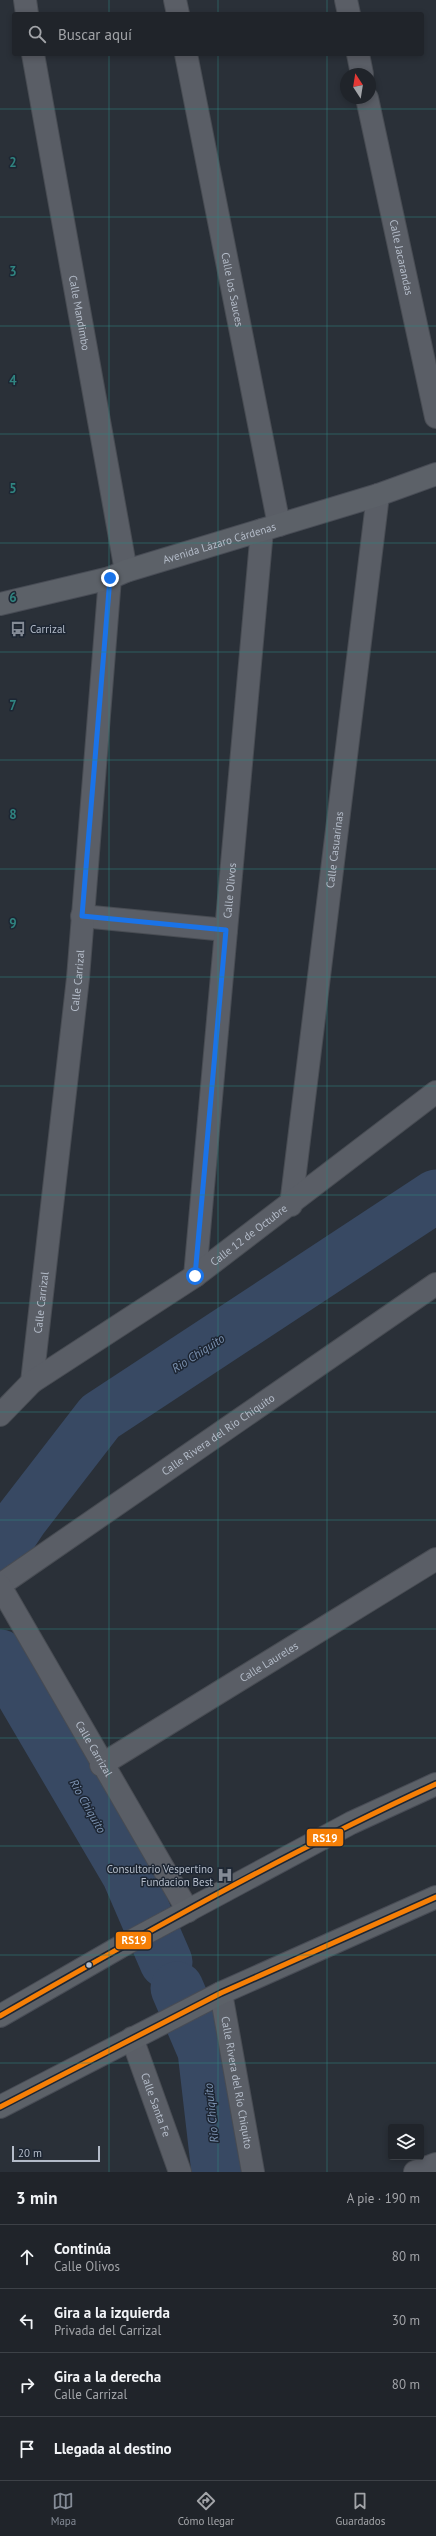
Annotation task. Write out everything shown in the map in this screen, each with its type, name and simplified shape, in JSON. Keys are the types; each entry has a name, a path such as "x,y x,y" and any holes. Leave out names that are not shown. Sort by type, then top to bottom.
{"main road":[{"name":"Avenida Lázaro Cárdenas","path":"0,604 118,574 378,495 436,474"},
{"path":"0,2016 120,1947 352,1823 436,1784"},
{"path":"0,2108 151,2028 221,1993 436,1898"}],"street":[{"path":"26,0 27,12"},
{"path":"175,0 178,12"},
{"path":"346,0 349,12"},
{"name":"Calle Mandimbo","path":"33,56 118,574"},
{"name":"Calle los Sauces","path":"186,56 270,527"},
{"path":"358,56 361,68"},
{"name":"Calle Jacarandas","path":"368,104 436,417"},
{"name":"Calle Casuarinas","path":"291,1205 378,495"},
{"name":"Calle Olivos","path":"195,1276 226,930 270,527"},
{"name":"Calle Carrizal","path":"32,1382 78,978 82,916 118,574"},
{"path":"82,916 226,930"},
{"name":"Calle 12 de Octubre","path":"0,1415 32,1382 195,1276 291,1205 436,1092"},
{"name":"Calle Rivera del Río Chiquito","path":"0,1586 436,1284"},
{"name":"Calle Laureles","path":"101,1765 436,1559"},
{"name":"Calle Carrizal","path":"0,1586 101,1765 180,1916"},
{"name":"Calle Rivera del Río Chiquito","path":"221,1993 253,2172"},
{"name":"Calle Santa Fe","path":"132,2038 180,2172"},
{"path":"415,2172 436,2164"}],"waterway":[{"name":"Rio Chiquito","path":"0,1551 22,1518 100,1417 436,1196"},
{"name":"Rio Chiquito","path":"0,1656 128,1874 166,1962"},
{"name":"Rio Chiquito","path":"177,1988 204,2051 218,2172"}],"transit line":[{"name":"RS19","path":"0,2016 215,1895 380,1810 436,1784"},
{"name":"RS19","path":"0,2107 221,1993 436,1897"}],"place":[{"name":"Carrizal","path":"18,629"},
{"name":"Consultorio Vespertino Fundacion Best","path":"225,1875"}],"route":[{"path":"110,578 82,916 226,930 195,1276"}]}
